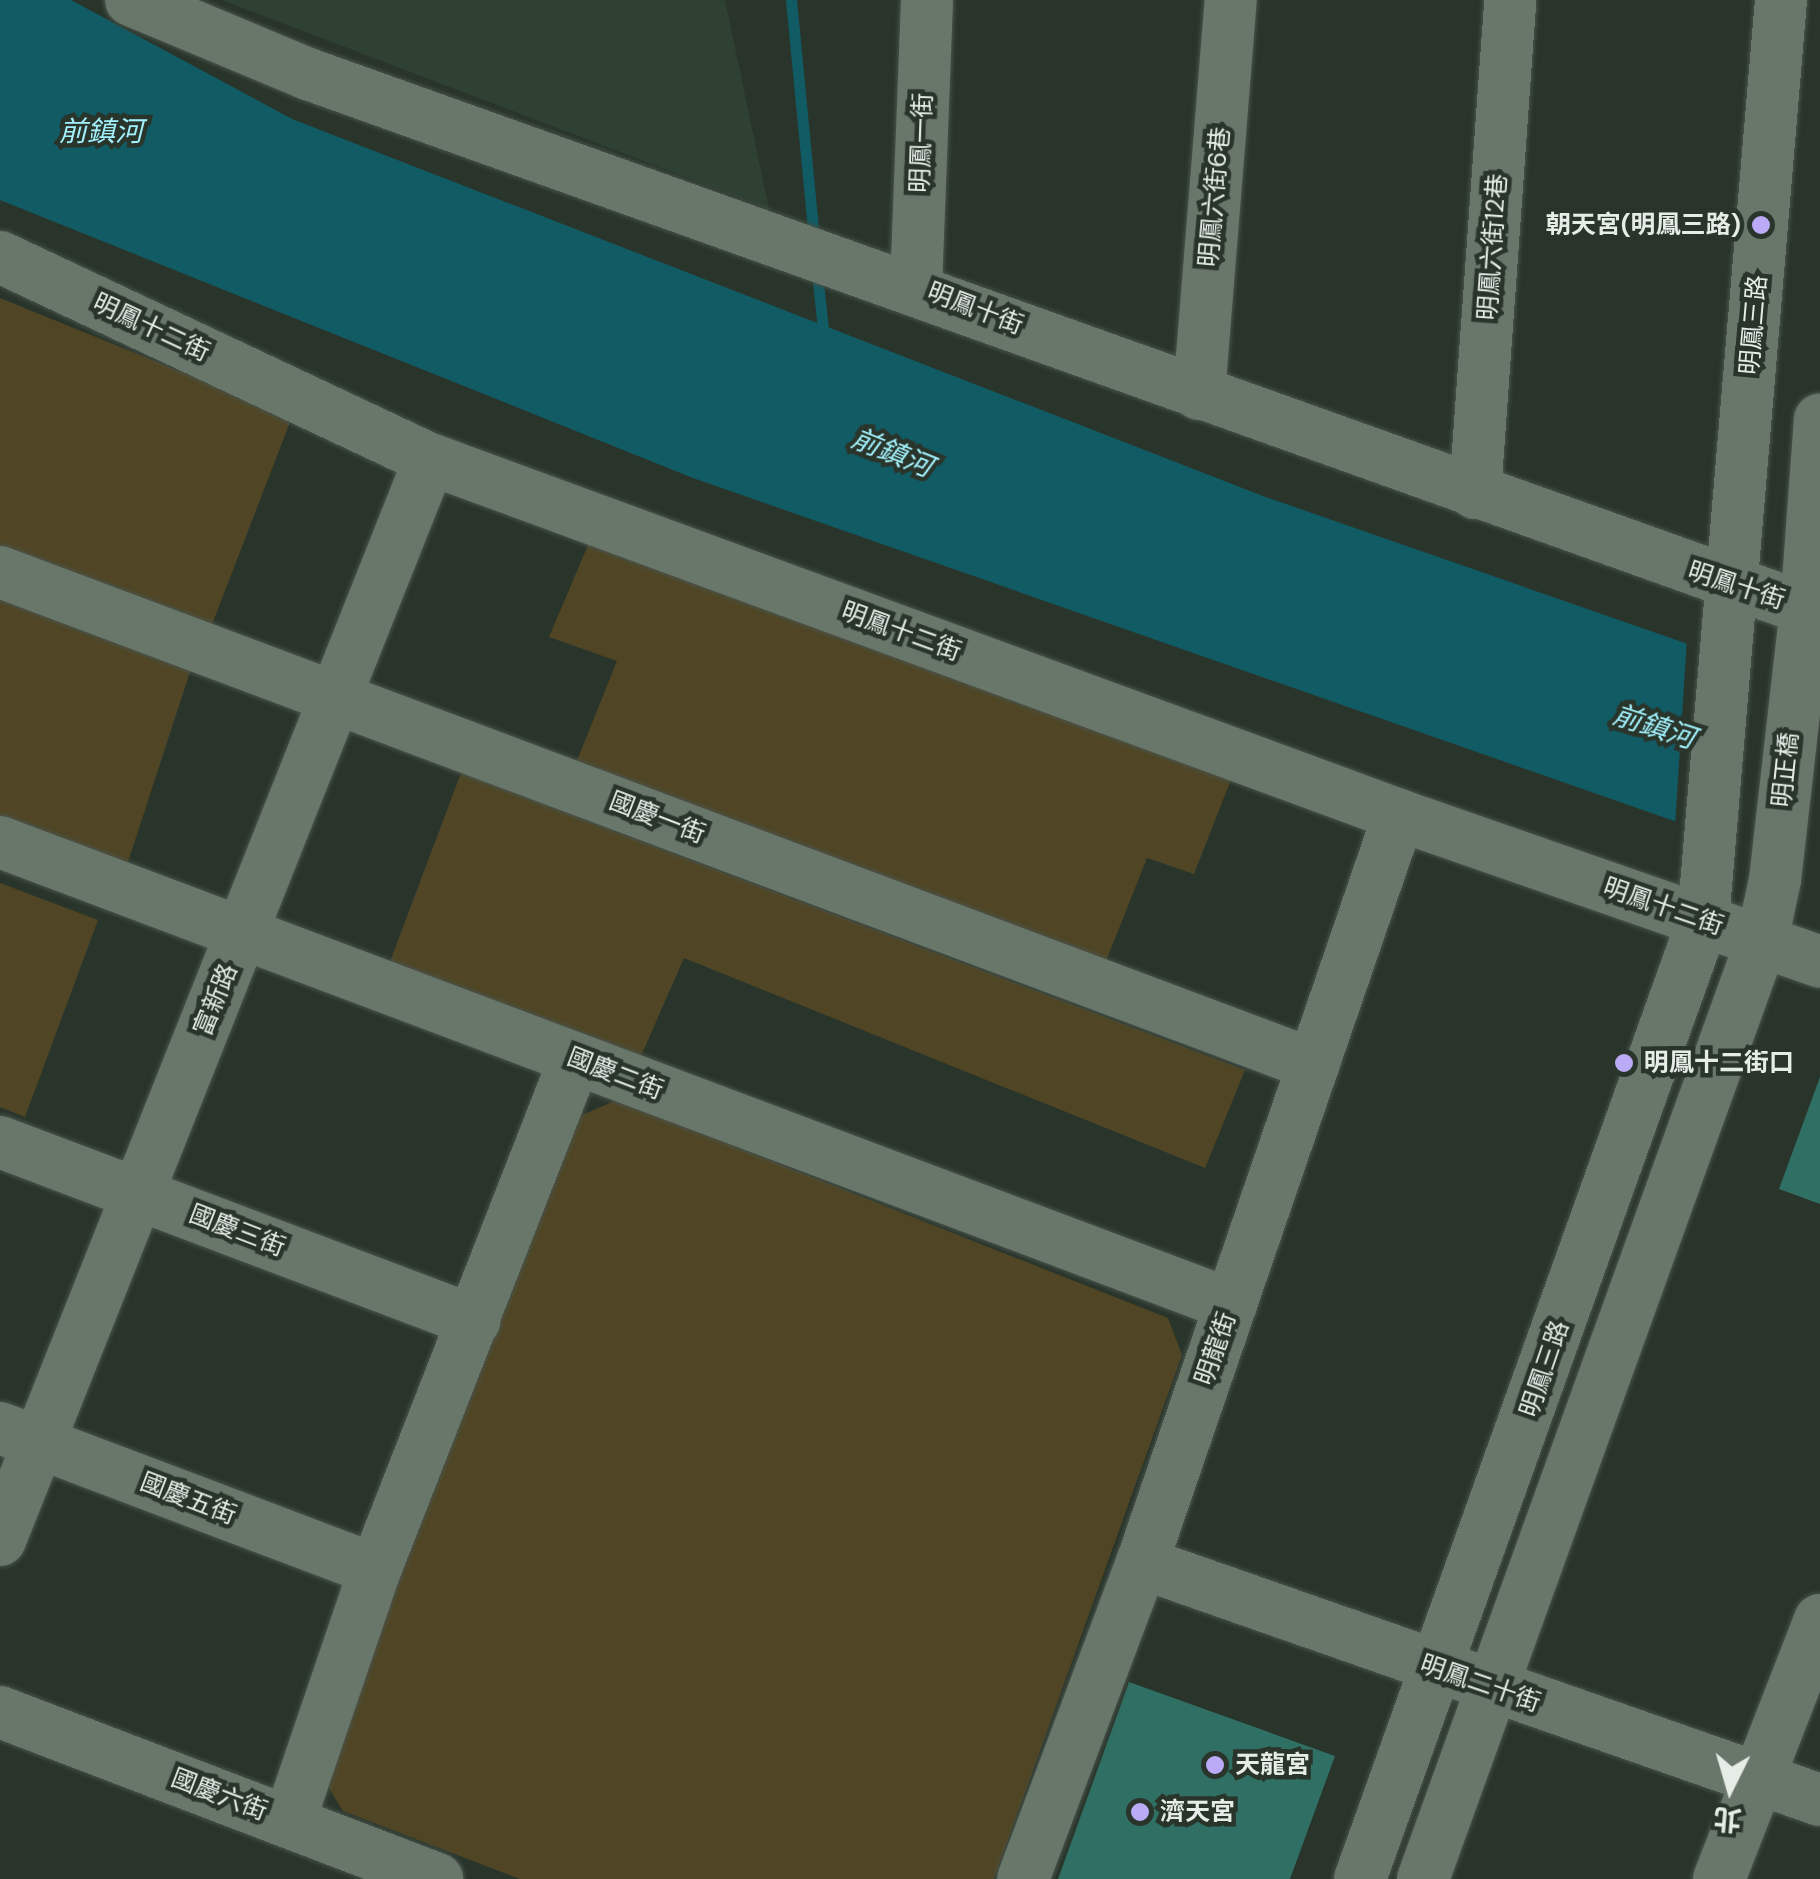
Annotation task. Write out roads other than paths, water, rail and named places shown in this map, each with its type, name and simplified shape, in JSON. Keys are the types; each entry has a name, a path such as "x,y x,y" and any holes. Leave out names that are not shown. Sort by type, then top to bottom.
{"street":[{"name":"明鳳十街","path":"131,0 308,74 916,287 1732,587 1808,628"},
{"name":"明鳳一街","path":"916,287 927,0"},
{"name":"明鳳六街6巷","path":"1199,394 1232,0"},
{"name":"明鳳六街12巷","path":"1475,494 1510,0"},
{"name":"明鳳三路","path":"1360,1879 1703,921 1714,854 1732,587 1797,81 1781,0"},
{"name":"明鳳十二街","path":"0,257 430,459 1399,815 1820,962"},
{"path":"1808,628 1820,420"},
{"name":"富新路","path":"0,1540 20,1435 139,1194 430,459"},
{"name":"國慶一街","path":"0,572 1314,1065"},
{"name":"明正橋","path":"1762,940 1775,880 1808,628"},
{"name":"明龍街","path":"1023,1879 1142,1563 1399,815"},
{"name":"國慶二街","path":"0,842 1231,1304"},
{"path":"1423,1879 1762,940"},
{"path":"290,1822 375,1570 575,1059"},
{"name":"國慶三街","path":"0,1142 474,1322"},
{"name":"國慶五街","path":"20,1435 375,1570"},
{"name":"明鳳二十街","path":"1142,1563 1437,1670 1820,1800"},
{"path":"1719,1879 1820,1620"},
{"name":"國慶六街","path":"0,1712 438,1879"}],"water":[{"name":"前鎮河","path":"0,0 71,0 292,119 1263,496 1820,690 1820,872 693,478 0,200"}],"waterway":[{"path":"791,0 814,240"},
{"path":"817,273 824,339"}],"place":[{"name":"朝天宮(明鳳三路)","path":"1761,225"},
{"name":"明鳳十二街口","path":"1624,1063"},
{"name":"天龍宮","path":"1215,1765"},
{"name":"濟天宮","path":"1140,1812"}]}
